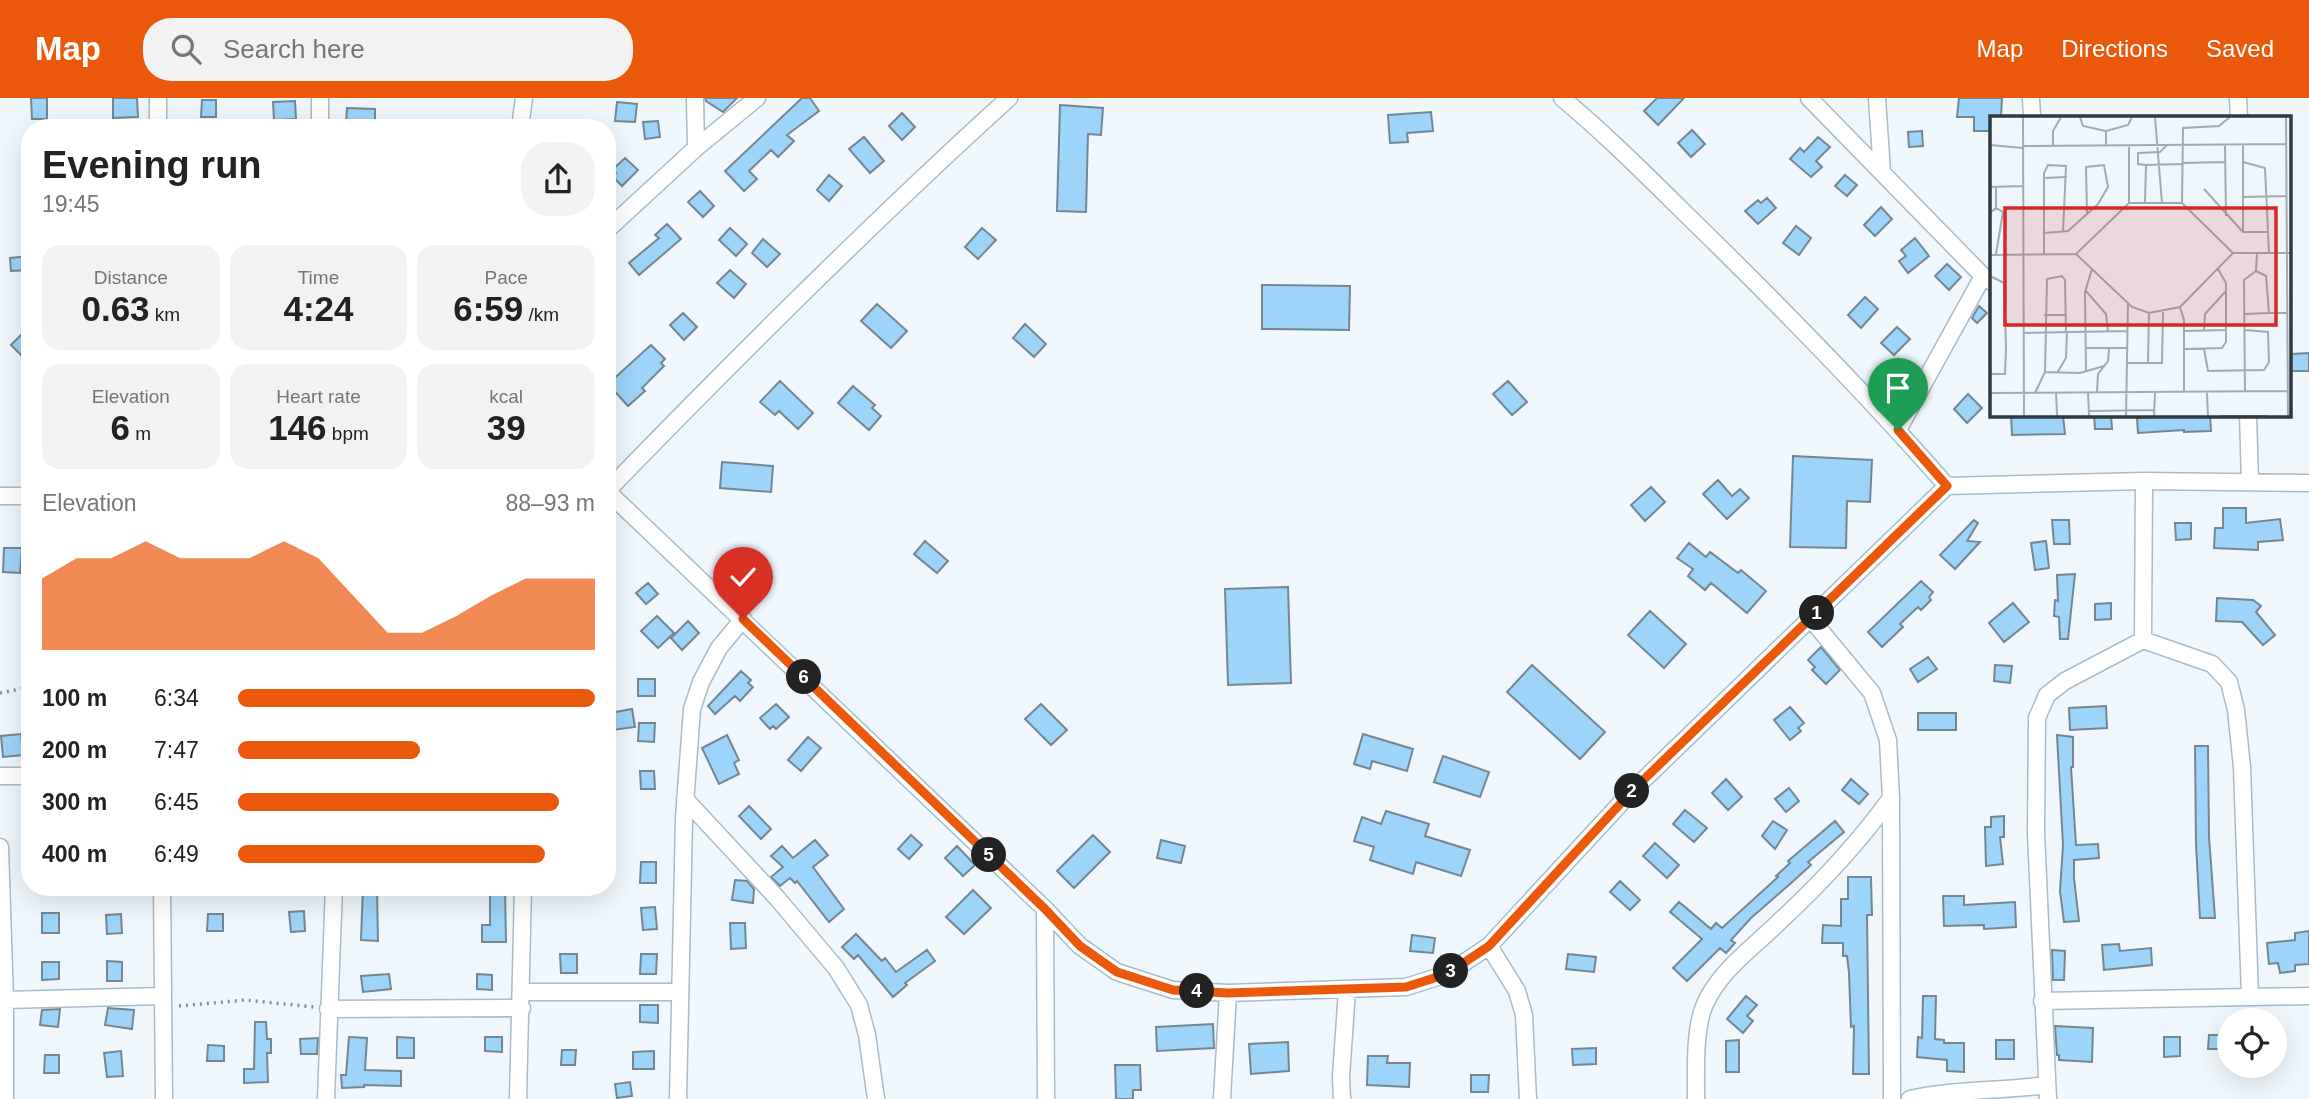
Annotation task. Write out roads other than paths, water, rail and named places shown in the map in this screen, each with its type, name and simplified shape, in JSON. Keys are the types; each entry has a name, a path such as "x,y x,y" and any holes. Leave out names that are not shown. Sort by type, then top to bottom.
{"street":[{"path":"158,98 158,119"},
{"path":"320,98 320,119"},
{"path":"521,119 524,98"},
{"path":"695,98 696,148"},
{"path":"616,222 696,148 757,98"},
{"path":"616,482 764,330 918,180 1009,98"},
{"path":"1562,98 1598,128 1737,264 1898,430 1947,486"},
{"path":"1809,98 1987,279 1898,430"},
{"path":"1877,98 1882,172"},
{"path":"2032,98 2032,116"},
{"path":"2238,98 2239,116"},
{"path":"2248,416 2250,482"},
{"path":"616,499 1045,909 1080,946 1117,972 1173,990 1228,993 1406,987 1447,974 1489,946 1633,790 1947,486 2144,481 2309,483"},
{"path":"2143,640 2144,481"},
{"path":"0,496 21,496"},
{"path":"678,1099 685,799 692,709 701,682 719,648 743,619"},
{"path":"1811,619 1872,693 1888,740 1891,798 1892,1099"},
{"path":"1910,1099 1975,1090 2048,1092 2036,832 2037,718 2047,695 2056,688 2143,640 2212,664 2228,682 2236,710 2242,767 2250,997"},
{"path":"0,776 21,776"},
{"path":"1696,1099 1700,1024 1704,1006 1714,989 1735,964 1782,920 1872,825 1891,798"},
{"path":"685,799 777,898 842,978 859,1005 867,1035 876,1099"},
{"path":"0,847 5,1099"},
{"path":"162,896 164,1099"},
{"path":"326,1099 334,896"},
{"path":"518,1099 523,896"},
{"path":"1045,909 1046,1099"},
{"path":"1489,946 1517,991 1524,1015 1528,1099"},
{"path":"1342,1099 1347,990"},
{"path":"328,1009 680,992"},
{"path":"1222,1099 1228,993"},
{"path":"2042,1001 2309,996"},
{"path":"5,1000 162,1001"}]}
